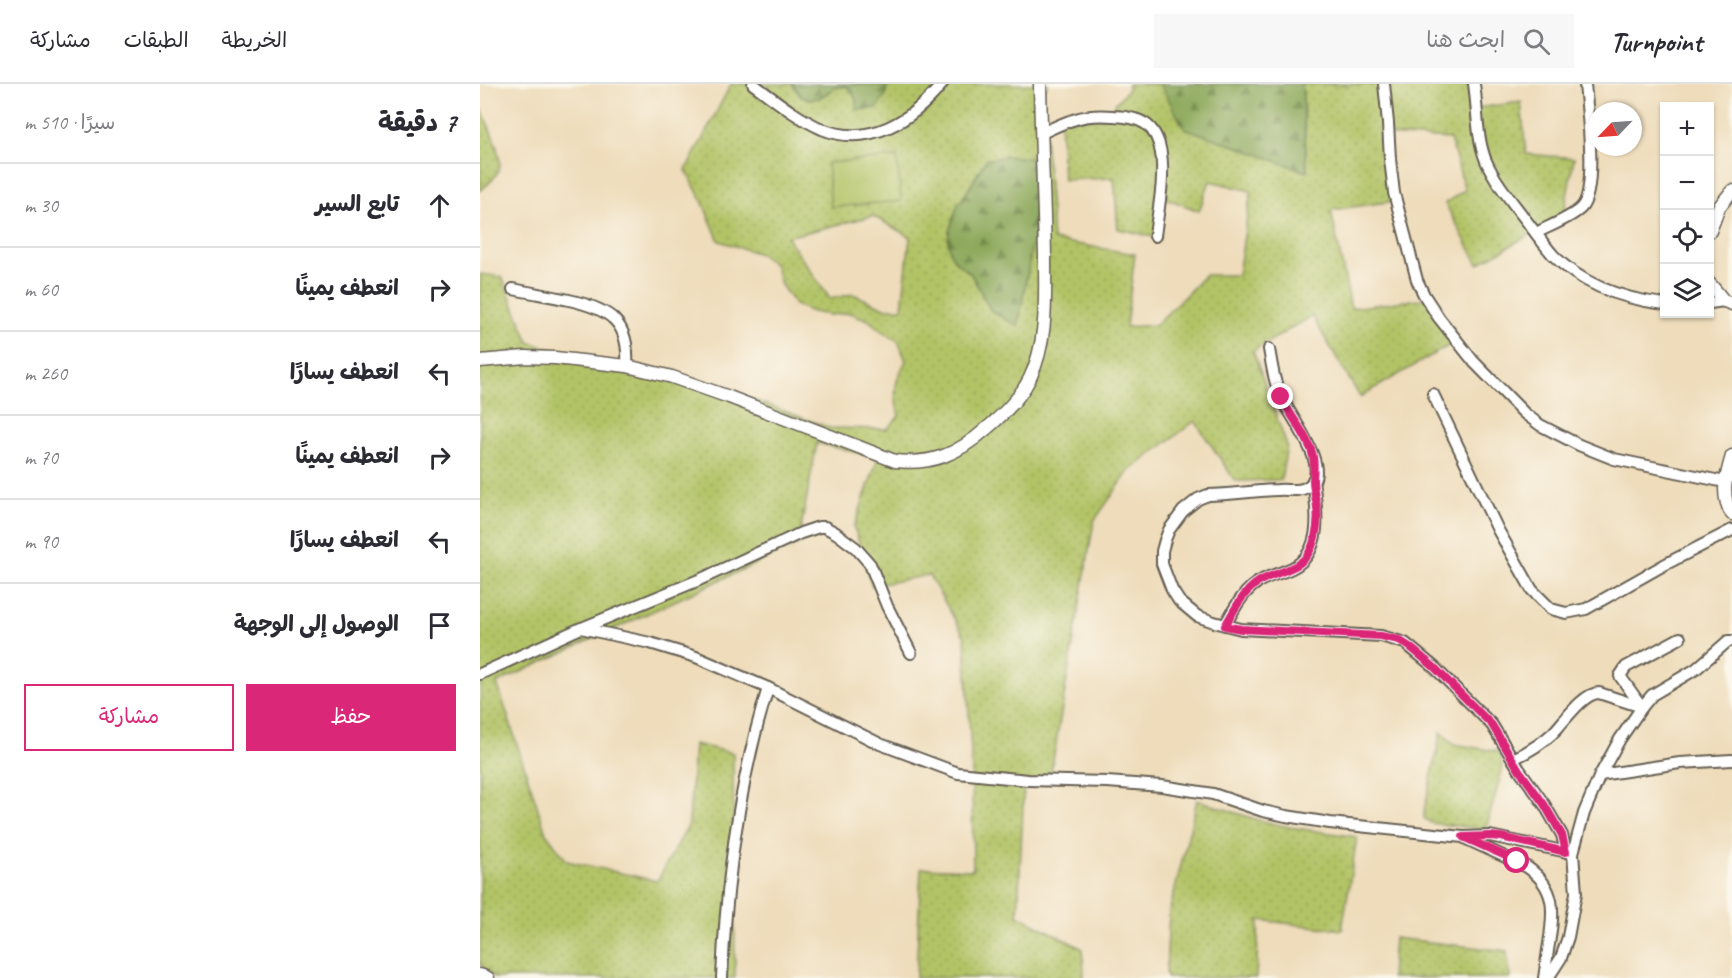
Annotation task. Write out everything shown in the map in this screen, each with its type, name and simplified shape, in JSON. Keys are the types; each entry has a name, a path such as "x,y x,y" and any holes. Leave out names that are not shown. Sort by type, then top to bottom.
{"street":[{"path":"753,84 810,123 834,133 854,136 872,134 900,122 924,104 942,84"},
{"path":"480,361 525,357 555,358 627,366 672,377 729,397 884,458 895,461 921,462 945,456 974,440 995,422 1024,389 1036,364 1044,328 1045,270 1040,84"},
{"path":"1384,84 1394,193 1416,280 1438,318 1474,362 1524,413 1540,425 1579,445 1614,459 1725,482"},
{"path":"1474,84 1478,134 1486,160 1505,194 1536,233 1561,262 1584,278 1623,296 1660,303"},
{"path":"1536,233 1577,211 1583,206 1588,194 1591,161 1585,84"},
{"path":"1042,133 1076,119 1100,115 1132,117 1143,121 1153,130 1161,155 1155,236"},
{"path":"1714,220 1719,207 1732,191"},
{"path":"1714,288 1728,303"},
{"path":"513,289 584,304 609,314 617,322 626,341 627,366"},
{"path":"1225,626 1249,589 1264,579 1301,563 1309,552 1317,523 1313,480 1315,466 1309,444 1281,397 1269,349"},
{"path":"1433,394 1498,530 1533,590 1551,609 1566,613 1586,609 1732,530"},
{"path":"1732,456 1725,482 1725,497 1732,514"},
{"path":"1313,480 1308,487 1300,490 1204,496 1183,510 1169,530 1162,551 1164,570 1172,590 1187,610 1225,626 1241,629 1381,636 1405,643 1434,667 1492,725 1556,824 1570,853 1576,877 1572,918 1561,958 1546,978"},
{"path":"480,674 581,628 699,580 819,527 825,527 836,533 856,548 870,564 887,606 912,653"},
{"path":"581,628 672,649 768,688 880,744 968,776 1162,786 1213,794 1263,811 1286,816 1463,837 1501,837 1570,853"},
{"path":"1642,707 1620,676 1626,667 1680,638"},
{"path":"1570,853 1600,775 1620,739 1642,707 1652,695 1696,669 1728,641 1732,641"},
{"path":"722,978 724,929 738,816 756,729 768,688"},
{"path":"1513,759 1535,747 1552,733 1582,701 1593,693 1642,707"},
{"path":"1600,775 1680,764 1732,760"},
{"path":"1463,837 1527,867 1545,884 1552,900 1553,912 1546,978"},
{"path":"480,975 488,978"}],"green space":[{"path":"731,84 792,84 801,97 819,98 835,88 846,86 855,96 856,110 877,108 886,94 887,84 1048,84 1042,93 1053,240 1135,254 1126,327 1155,325 1205,275 1238,275 1251,191 1210,181 1199,211 1163,197 1154,237 1118,229 1114,178 1063,180 1060,119 1103,118 1128,89 1128,84 1161,84 1307,171 1302,84 1470,84 1469,109 1521,102 1526,154 1574,158 1563,219 1478,264 1445,203 1465,190 1450,139 1386,135 1394,201 1331,210 1351,308 1428,298 1458,340 1360,397 1312,316 1253,351 1287,446 1281,480 1235,481 1195,421 1129,471 1094,521 1050,778 1024,783 1018,915 1083,949 1084,978 916,978 921,868 973,870 972,773 965,637 929,575 872,586 854,527 878,458 817,443 798,544 497,683 546,833 567,861 657,881 689,824 694,744 733,753 735,978 494,978 480,964 480,274 502,277 529,342 578,358 697,379 830,428 887,429 899,416 896,387 906,361 898,341 868,320 850,313 830,315 812,312 795,305 781,285 775,265 760,254 719,241 686,170","holes":["979,171 991,311 971,274 955,261 949,232 958,204","873,216 910,237 902,308 885,308 853,294 830,299 787,237"]},
{"path":"793,84 887,84 886,94 877,108 856,110 855,97 846,86 835,88 819,98 810,99 801,97"},
{"path":"1161,84 1302,84 1307,172 1184,128"},
{"path":"480,106 494,138 500,163 496,175 480,191"},
{"path":"1005,156 1032,158 1035,231 1018,326 991,311 971,274 955,261 948,242 958,204 986,160"},
{"path":"897,157 901,201 831,207 827,163"},
{"path":"1441,732 1453,744 1501,752 1502,771 1484,829 1431,823 1424,818"},
{"path":"1197,800 1258,820 1357,837 1342,930 1259,920 1256,978 1167,978 1169,913"},
{"path":"1394,938 1507,951 1510,978 1391,978"}],"route":[{"path":"1281,397 1309,444 1315,466 1313,480 1317,523 1313,542 1301,563 1264,579 1244,594 1225,626 1241,629 1381,636 1399,640 1410,647 1434,667 1492,725 1562,835 1566,852 1501,837 1463,837 1517,861"}]}
